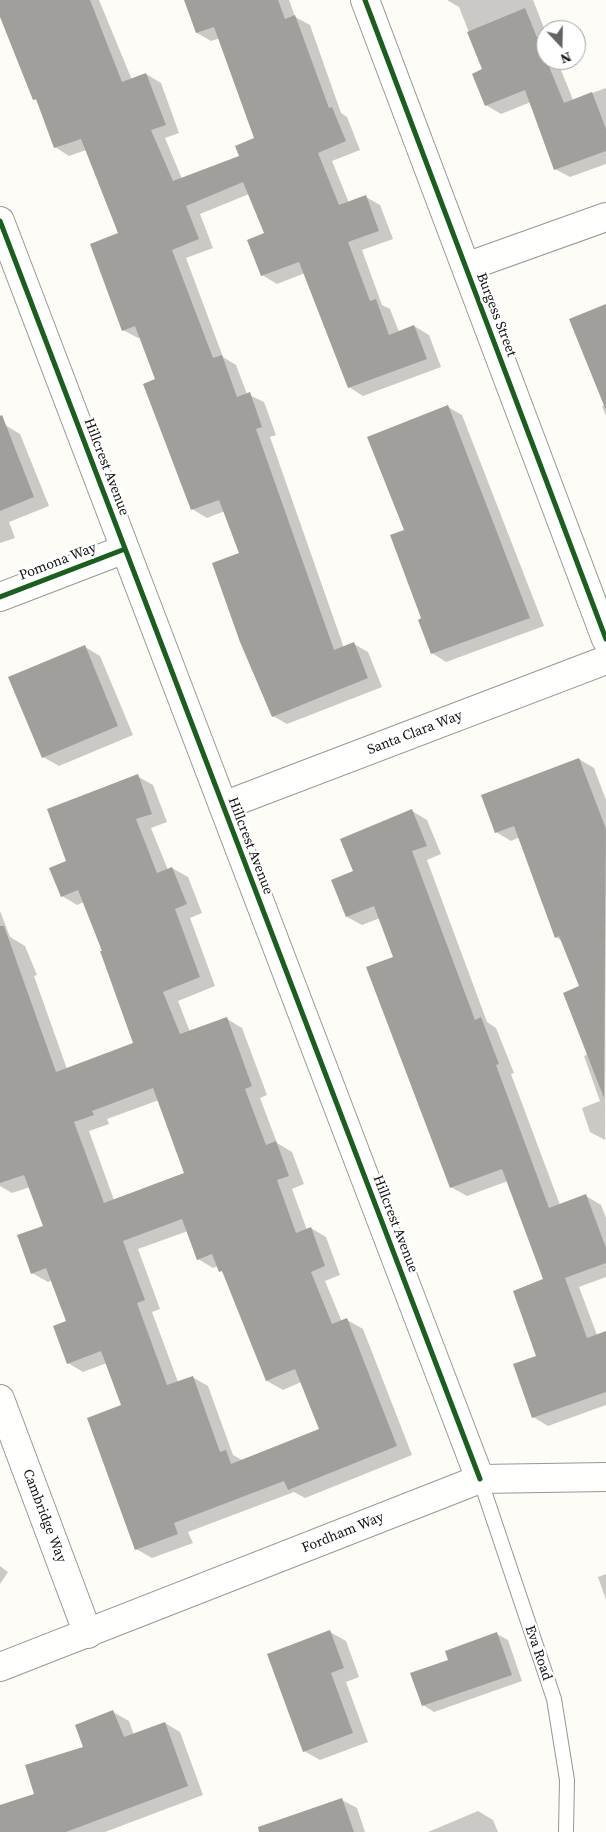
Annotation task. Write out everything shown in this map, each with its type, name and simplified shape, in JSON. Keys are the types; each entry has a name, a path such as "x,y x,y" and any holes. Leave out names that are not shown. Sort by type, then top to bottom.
{"street":[{"name":"Burgess Street","path":"365,0 606,639"},
{"path":"466,267 606,217"},
{"name":"Hillcrest Avenue","path":"0,221 480,1479"},
{"name":"Pomona Way","path":"0,597 125,549"},
{"name":"Santa Clara Way","path":"223,806 606,660"},
{"name":"Cambridge Way","path":"0,1399 88,1634"},
{"name":"Fordham Way","path":"0,1667 480,1479 606,1477"}],"lane":[{"name":"Eva Road","path":"480,1479 554,1699 567,1780 566,1832"}],"building":[{"path":"0,0 90,0 122,82 146,73 166,125 151,130 173,181 239,156 235,146 254,138 214,27 196,33 184,0 278,0 285,19 295,15 329,108 332,107 346,141 318,153 339,205 366,195 379,231 348,242 370,301 376,299 389,335 414,325 427,359 348,388 299,262 261,276 247,240 264,233 243,182 186,206 199,239 172,250 213,358 222,355 237,397 250,392 262,427 256,429 334,650 354,642 368,678 272,717 240,642 212,563 239,553 219,500 191,510 143,384 155,379 135,326 122,331 90,244 118,233 81,139 54,148 36,99 33,100 0,17"},
{"path":"525,8 536,35 536,70 550,70 564,103 592,92 606,129 606,151 554,170 525,90 485,106 472,74 482,69 467,32"},
{"path":"606,304 606,408 605,408 569,319"},
{"path":"448,405 530,618 431,654 418,620 421,618 390,535 404,530 367,437"},
{"path":"2,415 34,497 0,511 0,416"},
{"path":"85,645 118,726 42,758 8,677"},
{"path":"579,758 606,829 604,1098 563,993 579,986 559,936 555,938 514,826 495,833 481,795"},
{"path":"138,774 152,814 136,819 157,873 172,867 187,904 175,909 200,977 163,992 180,1034 227,1017 252,1086 245,1089 266,1145 276,1141 289,1176 277,1180 296,1233 311,1227 325,1266 311,1272 332,1324 347,1318 397,1446 288,1490 284,1481 174,1523 178,1534 135,1550 87,1418 121,1405 101,1351 67,1364 53,1326 66,1321 46,1268 31,1274 17,1235 43,1226 24,1175 0,1183 0,926 4,926 56,1072 133,1043 100,951 102,951 78,890 61,897 49,868 66,861 47,809","holes":["153,1088 184,1173 104,1203 74,1122 94,1115 92,1111","182,1219 197,1260 212,1254 219,1272 222,1271 266,1381 295,1369 319,1429 231,1464 226,1450 220,1452 193,1376 167,1385 137,1303 145,1300 123,1241"]},
{"path":"412,809 427,846 412,851 475,1020 481,1017 499,1064 496,1065 549,1208 586,1194 606,1248 606,1263 565,1278 587,1338 606,1331 606,1392 532,1418 513,1364 536,1356 513,1291 543,1279 502,1169 450,1188 366,967 393,957 374,906 346,917 331,880 353,871 340,839"},
{"path":"330,1630 344,1668 331,1673 353,1733 303,1752 267,1654"},
{"path":"497,1632 512,1675 422,1706 410,1673 448,1660 445,1651"},
{"path":"113,1710 124,1737 165,1722 188,1786 66,1832 0,1832 0,1805 34,1794 25,1765 83,1747 75,1725"},
{"path":"342,1798 354,1832 259,1832 258,1827"}],"cycle path":[{"path":"365,0 606,639"},
{"path":"0,221 480,1479"},
{"path":"0,597 125,549"}]}
